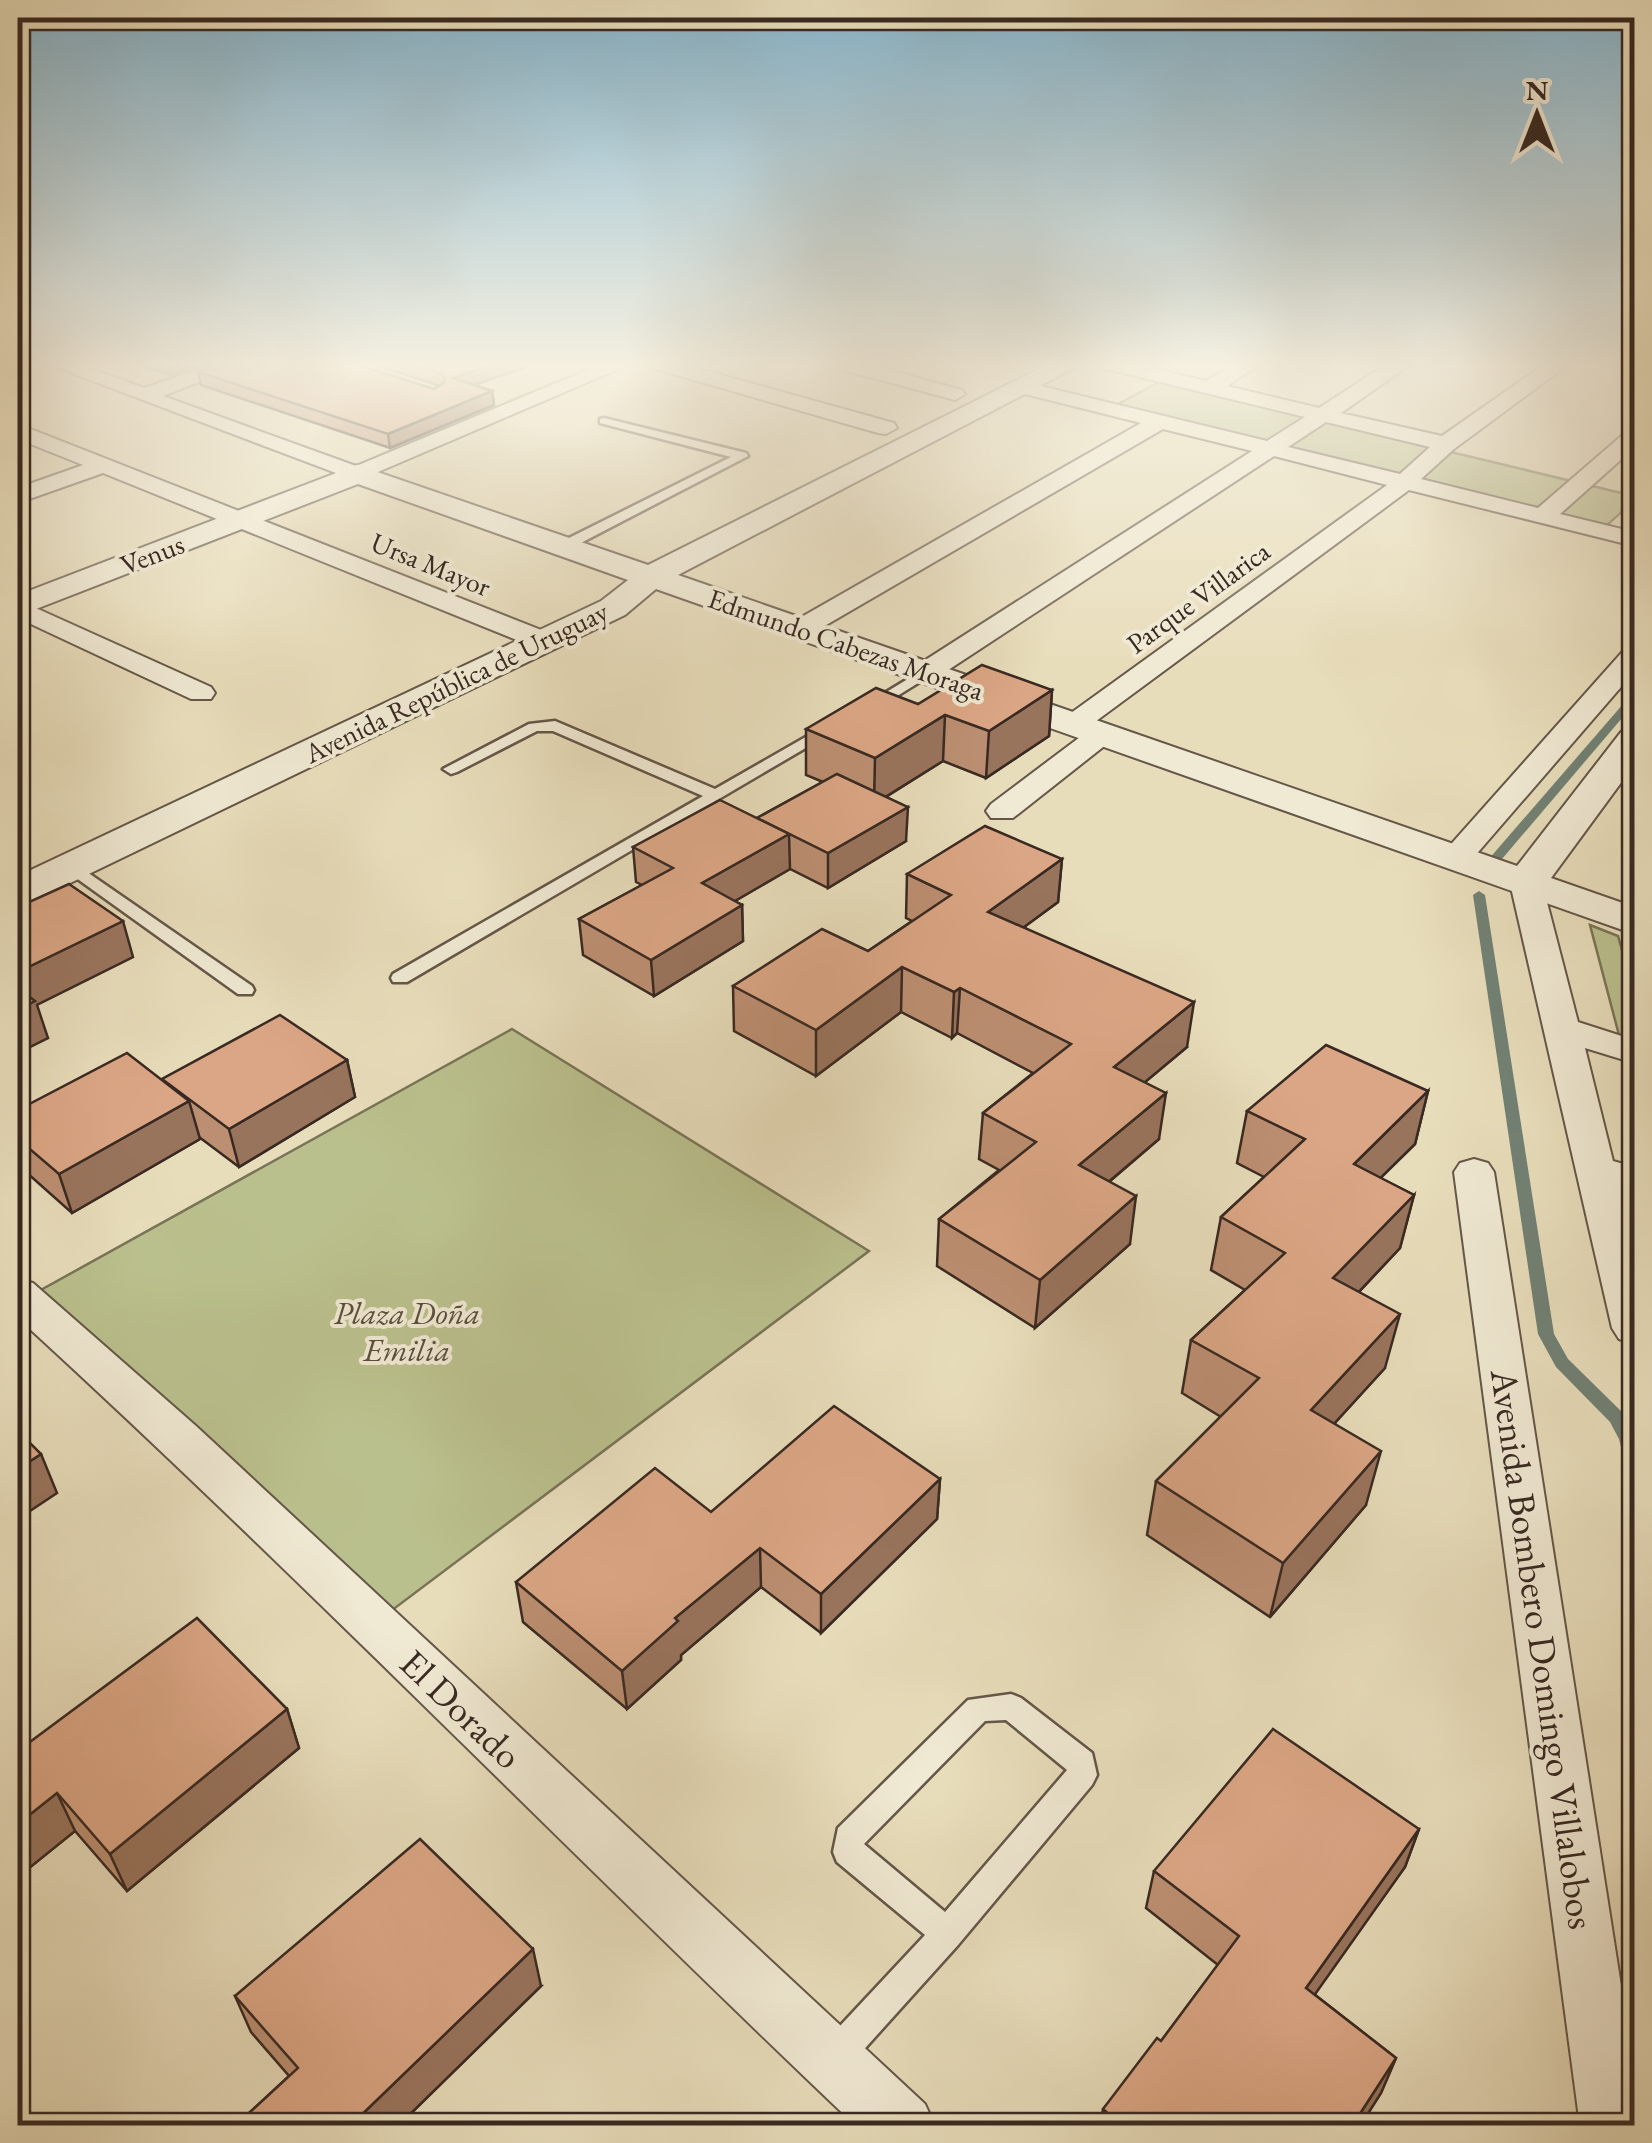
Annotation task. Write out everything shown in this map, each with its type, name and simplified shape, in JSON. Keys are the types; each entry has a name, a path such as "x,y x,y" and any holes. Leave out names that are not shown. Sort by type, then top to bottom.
{"street":[{"name":"Edmundo Cabezas Moraga","path":"330,464 1634,921"},
{"name":"Venus","path":"18,607 381,464"},
{"name":"Avenida República de Uruguay","path":"18,892 612,608 652,576 849,464"},
{"path":"800,629 1086,464"},
{"path":"926,672 1243,464"},
{"path":"1332,464 1634,539"},
{"name":"Parque Villarica","path":"1002,810 1088,729 1424,464"},
{"path":"1543,516 1603,464"},
{"path":"18,496 103,465"},
{"name":"Ursa Mayor","path":"103,465 544,640"},
{"path":"18,607 201,693"},
{"path":"1456,858 1634,656"},
{"path":"1634,740 1526,883 1634,1328"},
{"path":"1562,1028 1634,1052"},
{"path":"1596,1169 1634,1182"},
{"name":"Avenida Bombero Domingo Villalobos","path":"1474,1172 1558,1727 1570,1839 1612,2126"},
{"name":"El Dorado","path":"20,1299 180,1440 904,2126"}],"lane":[{"path":"566,546 726,464"},
{"path":"400,978 926,672"},
{"path":"451,769 534,727 555,726 713,794"},
{"path":"70,866 245,990"},
{"path":"832,2059 947,1934 1082,1775 1082,1762 1011,1706 978,1710 849,1838 848,1852 947,1934"}],"green space":[{"path":"1358,464 1501,464 1634,496 1634,501 1606,526"},
{"path":"1590,925 1618,936 1634,993 1634,1092"},
{"name":"Plaza Doña Emilia","path":"512,1029 869,1251 391,1611 39,1291"}],"building":[{"path":"982,665 1052,690 989,731 945,715 875,758 806,729 876,688 918,704"},
{"path":"837,774 908,807 828,853 757,818"},
{"path":"720,800 789,834 702,883 742,905 651,960 579,919 673,868 633,847"},
{"path":"985,826 1062,859 988,912 1194,1002 1114,1067 1166,1093 1079,1165 1136,1196 1040,1280 939,1219 1036,1142 983,1113 1071,1044 960,988 954,992 902,967 816,1030 733,986 822,929 868,951 951,895 907,874"},
{"path":"69,884 123,921 18,972 18,907"},
{"path":"18,988 35,1001 18,1010"},
{"path":"280,1015 347,1060 229,1129 162,1079"},
{"path":"1326,1045 1428,1091 1354,1164 1414,1195 1333,1278 1400,1314 1311,1410 1381,1451 1283,1563 1156,1481 1259,1378 1191,1340 1285,1253 1221,1217 1305,1139 1247,1111"},
{"path":"127,1053 189,1101 59,1174 18,1139 18,1110"},
{"path":"834,1406 940,1479 821,1594 760,1548 675,1618 678,1621 622,1671 516,1582 655,1468 711,1512"},
{"path":"18,1431 41,1454 18,1469"},
{"path":"197,1618 287,1709 110,1854 57,1793 18,1824 18,1749"},
{"path":"1273,1729 1419,1829 1306,1988 1396,2058 1352,2126 1122,2126 1103,2109 1157,2038 1161,2041 1239,1936 1154,1871"},
{"path":"420,1839 533,1949 350,2126 235,2126 298,2068 235,1996"}],"waterway":[{"path":"1492,863 1634,698"},
{"path":"1479,895 1546,1334 1562,1363 1616,1417 1628,1439 1634,1470"}]}
